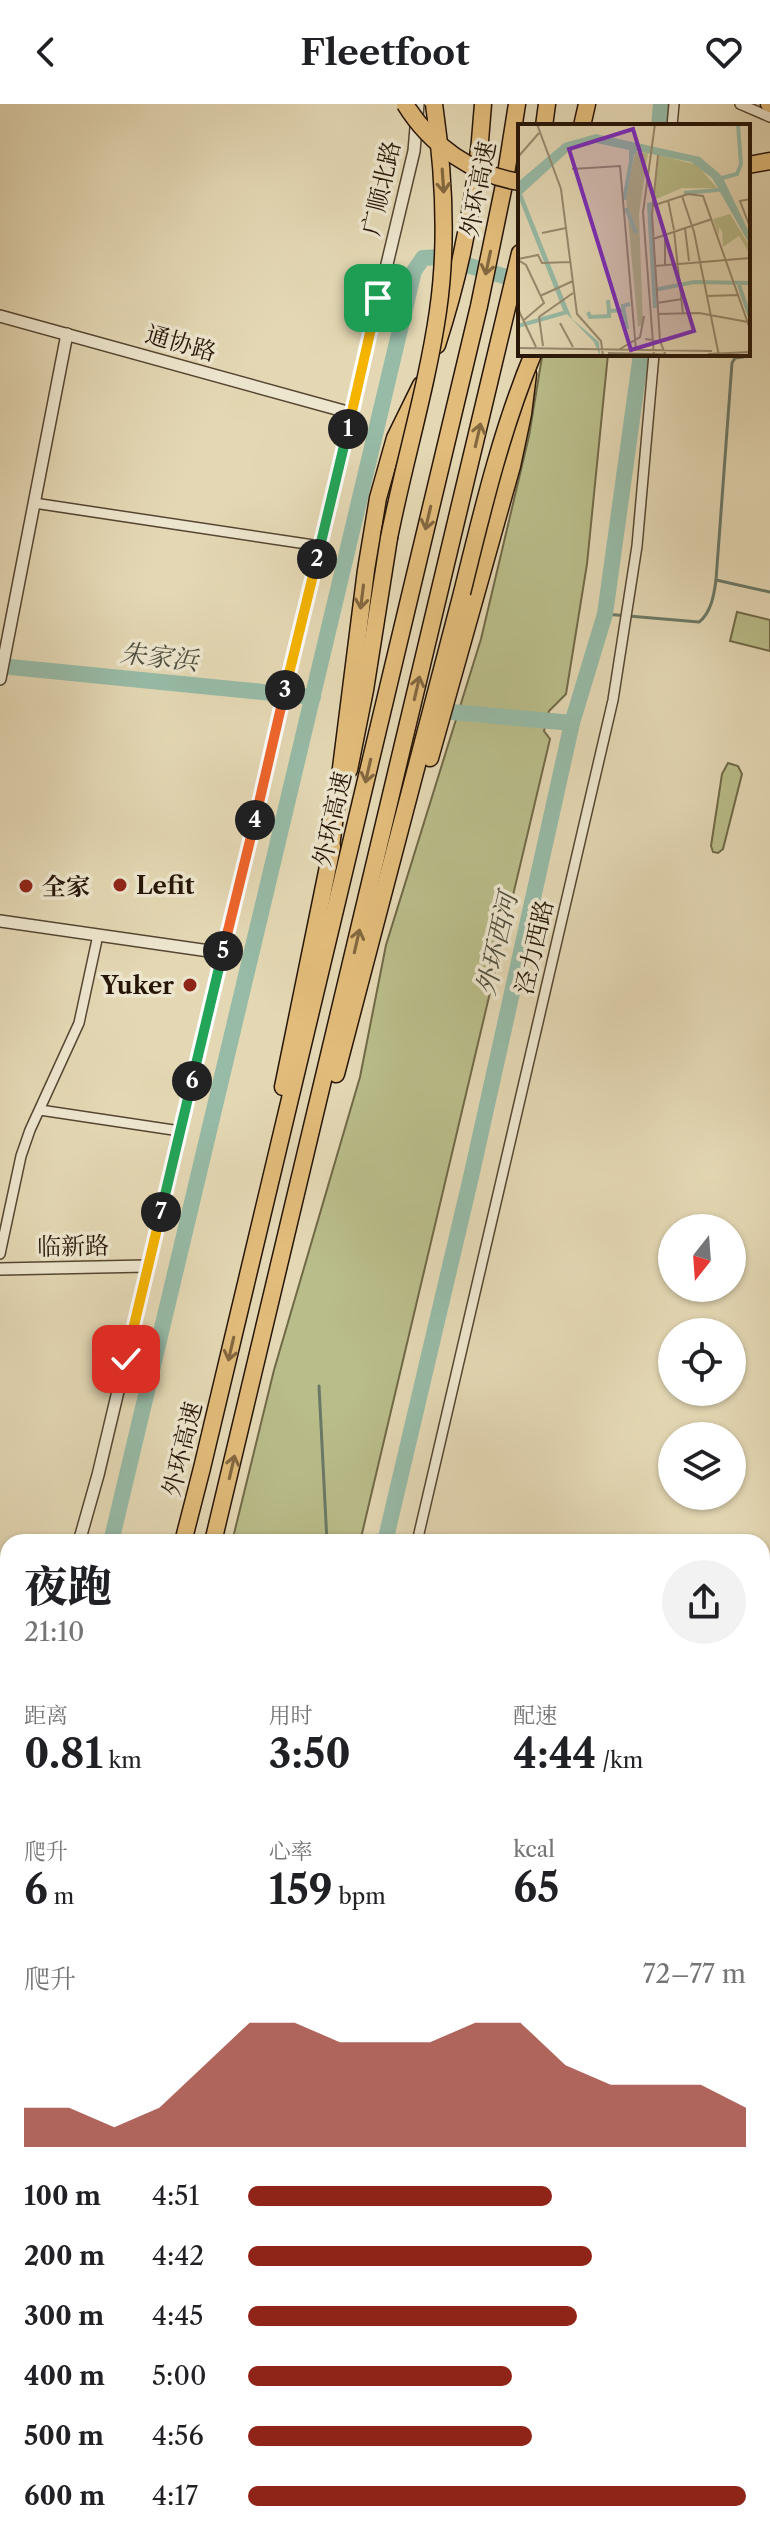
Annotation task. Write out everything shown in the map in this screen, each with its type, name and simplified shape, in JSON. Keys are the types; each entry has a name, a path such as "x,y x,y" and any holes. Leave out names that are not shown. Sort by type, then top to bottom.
{"highway":[{"path":"405,104 424,130 463,162 486,174 518,182"},
{"path":"249,1273 294,1022 359,721 389,538 433,345 441,287 444,198 434,104"},
{"path":"330,855 378,498 395,438 437,345 455,282 475,172 483,104"},
{"name":"外环高速","path":"185,1534 479,306 517,104"},
{"path":"544,124 547,104"},
{"path":"582,124 586,104"},
{"path":"750,157 770,158"},
{"path":"750,164 770,158"},
{"path":"215,1534 518,262"},
{"path":"276,1280 348,1030 490,483 531,356"},
{"path":"392,865 439,729 501,508 519,432 532,356"}],"street":[{"name":"广顺北路","path":"81,1534 98,1475 414,151 418,104"},
{"path":"672,124 674,104"},
{"path":"740,104 770,117"},
{"name":"通协路","path":"0,316 351,413"},
{"path":"0,679 67,334"},
{"name":"泾力西路","path":"419,1534 613,700 637,546 654,356"},
{"path":"34,503 320,546"},
{"path":"0,921 223,953"},
{"path":"0,1254 21,1156 79,1023 98,935"},
{"path":"40,1110 180,1131"},
{"name":"临新路","path":"0,1269 147,1266"}],"shaded area":[{"path":"608,356 587,564 566,694 549,711 544,731 550,739 362,1534 234,1534 274,1370 360,1077 386,945 481,639 529,436 542,357"},
{"path":"737,612 770,620 770,651 730,641"},
{"path":"728,763 738,766 742,774 723,849 718,853 713,852 711,846 722,774"}],"waterway":[{"name":"外环西河","path":"659,124 661,104"},
{"path":"113,1534 414,271 423,258 440,257 518,280"},
{"name":"外环西河","path":"387,1534 471,1177 572,723 605,614 641,356"},
{"path":"605,614 699,622 709,609 716,580 732,363 735,358 743,357"},
{"path":"716,580 770,592"},
{"name":"朱家浜","path":"0,666 313,697"},
{"path":"452,712 572,723"},
{"path":"319,1386 327,1534"}],"place":[{"name":"Lefit","path":"120,885"},
{"name":"全家","path":"26,886"},
{"name":"Yuker","path":"190,985"}],"route":[{"path":"126,1359 378,298"}]}
